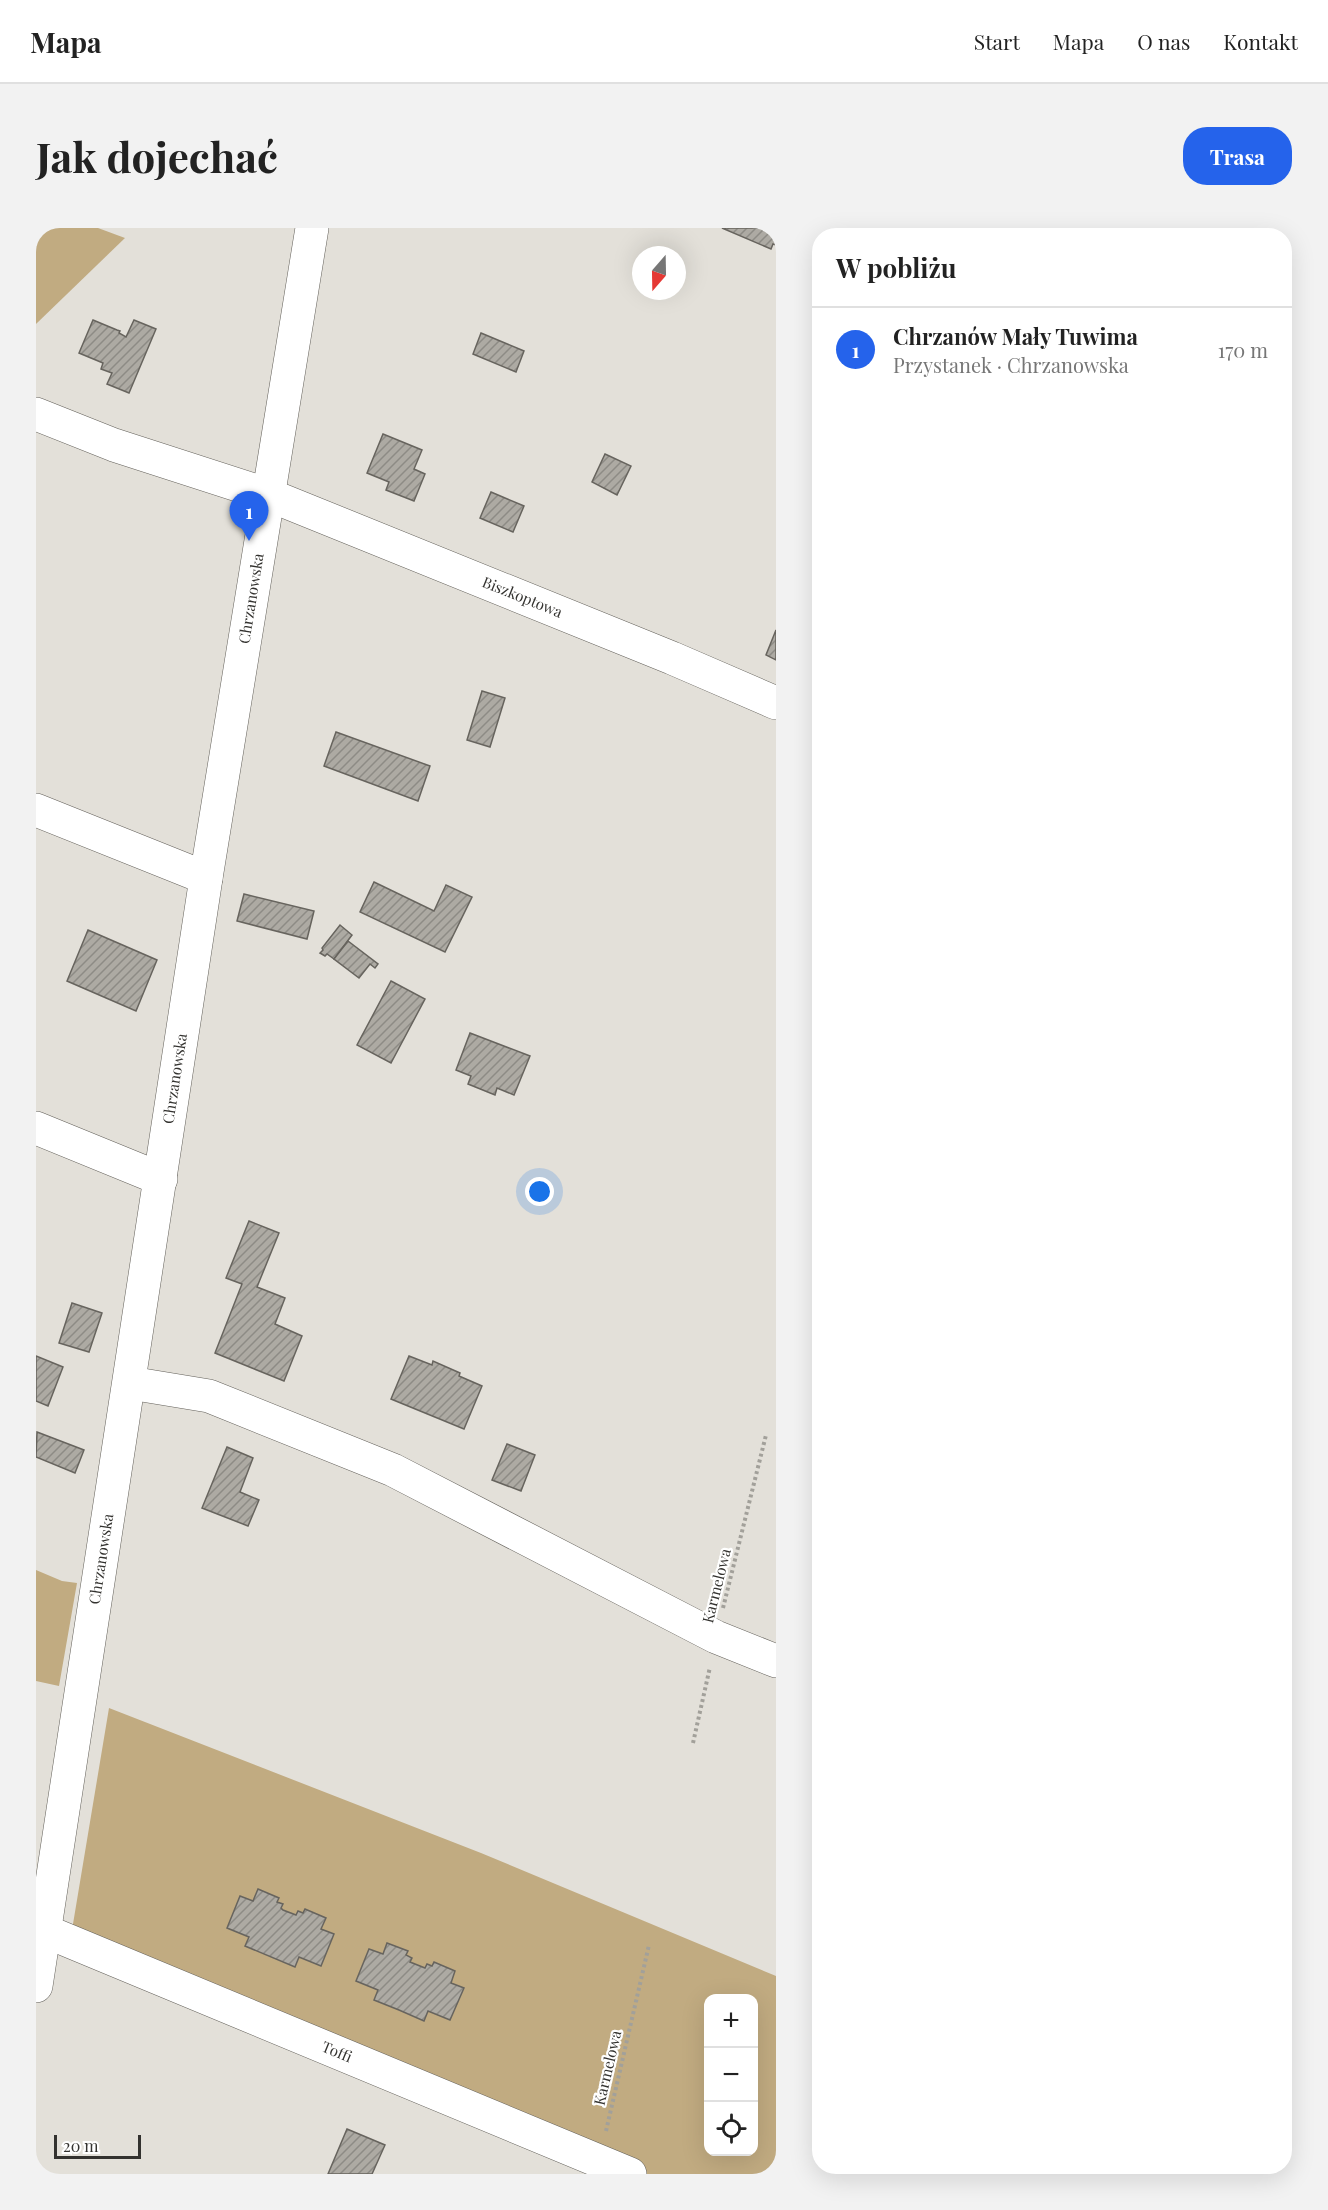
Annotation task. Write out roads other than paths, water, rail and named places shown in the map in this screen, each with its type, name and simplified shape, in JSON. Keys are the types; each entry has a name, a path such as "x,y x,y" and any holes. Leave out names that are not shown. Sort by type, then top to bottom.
{"street":[{"name":"Chrzanowska","path":"36,1986 45,1931 44,1886 130,1383 206,878 312,228"},
{"name":"Biszkoptowa","path":"36,414 114,445 269,495 672,658 776,703"},
{"path":"36,810 206,878"},
{"path":"36,1128 160,1179"},
{"path":"130,1383 209,1396 393,1470 716,1637 776,1661"},
{"name":"Toffi","path":"45,1931 630,2174"}],"place":[{"name":"Chrzanów Mały Tuwima","path":"249,541"}]}
